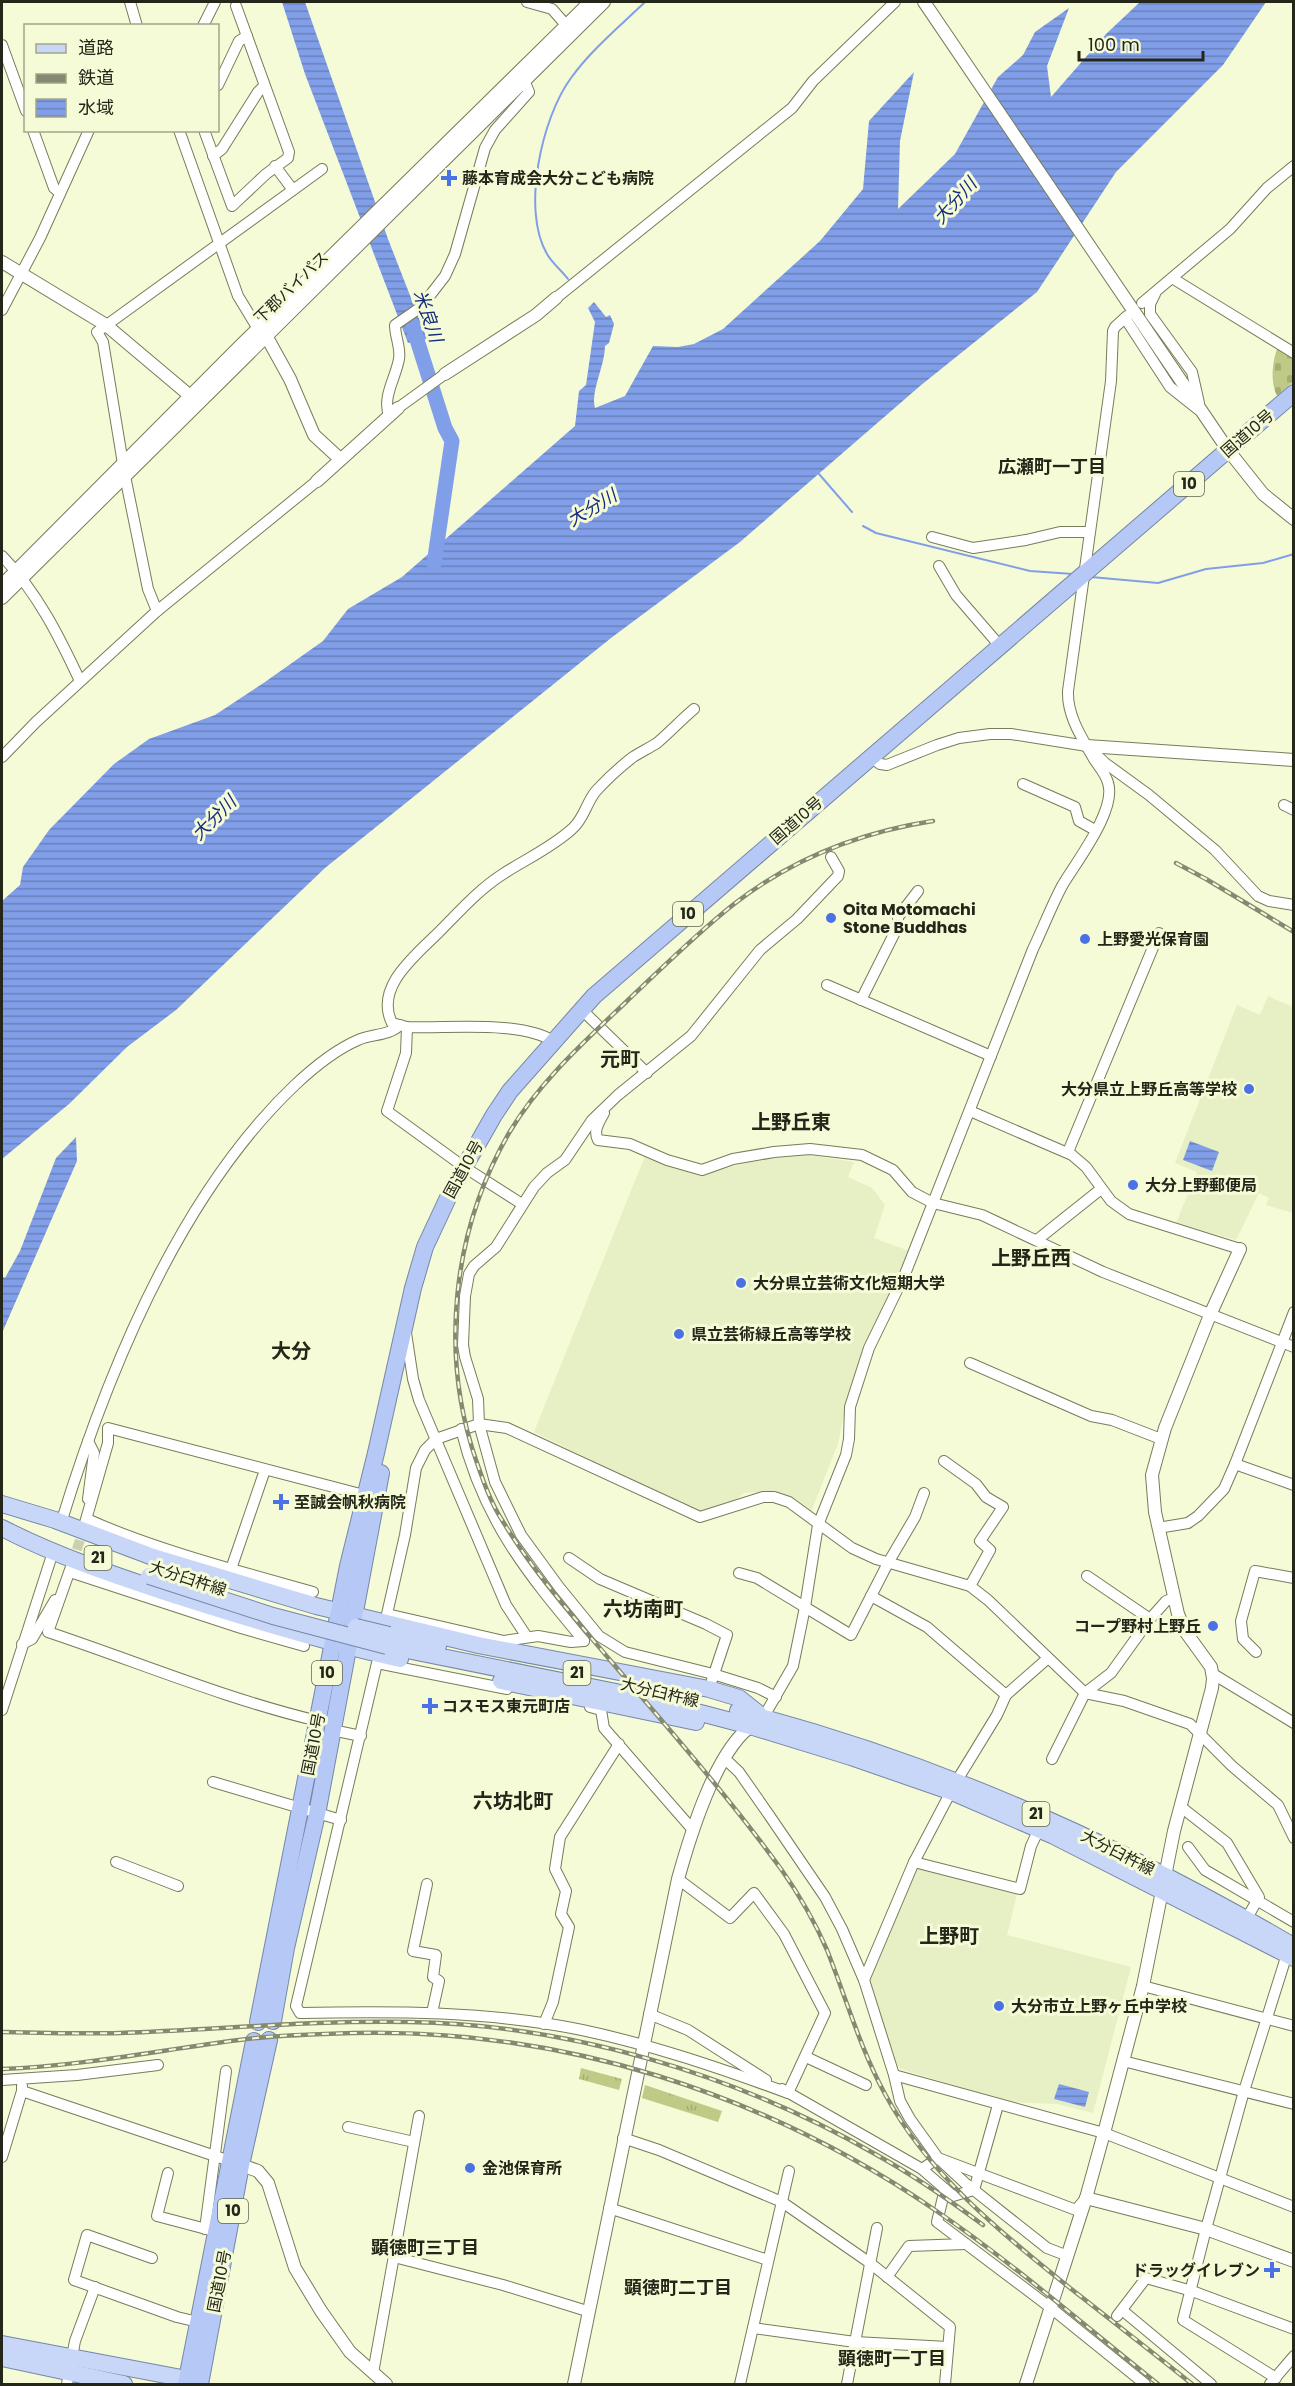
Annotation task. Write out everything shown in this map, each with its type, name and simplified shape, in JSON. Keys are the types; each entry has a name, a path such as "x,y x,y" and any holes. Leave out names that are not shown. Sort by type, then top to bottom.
{"highway":[{"name":"国道10号","path":"325,1725 300,1809 265,2021 288,1938 317,1814 325,1725 346,1613 364,1495 376,1453 413,1288 425,1247 480,1137 510,1091 581,1009 1293,393"},
{"name":"国道10号","path":"346,1613 391,1419 405,1327"},
{"name":"国道10号","path":"197,2383 198,2322 211,2230 261,2041"},
{"name":"国道10号","path":"197,2383 229,2160"}],"main road":[{"name":"大分臼杵線","path":"2,1507 52,1535"},
{"name":"大分臼杵線","path":"2,1522 52,1535 150,1571 279,1606 388,1641 485,1656 639,1686 757,1722 851,1757 1010,1802 1075,1831 1291,1953"},
{"path":"2,1528 52,1535 234,1576 346,1613 478,1645 711,1681 739,1698 757,1722 720,1728 555,1696 238,1621 146,1586 52,1535"},
{"name":"大分臼杵線","path":"954,1787 1039,1829 1247,1918 1291,1953"},
{"path":"2,2356 124,2385"},
{"path":"69,2372 197,2383"}],"street":[{"path":"130,2 138,24"},
{"path":"204,24 215,2"},
{"path":"527,2 552,9 566,25"},
{"path":"386,210 591,2"},
{"path":"386,210 604,2"},
{"path":"2,757 80,681 158,610 317,481 394,412 445,374 536,315 792,108 813,81 896,2"},
{"path":"924,2 1228,450 1263,494 1293,519"},
{"path":"205,132 232,206 275,166 288,158 289,152 236,6"},
{"path":"219,83 239,41 247,36"},
{"path":"2,45 24,106"},
{"path":"394,412 387,407 389,390 399,355 395,325 427,301 450,266 485,148 495,130 530,92 524,80"},
{"path":"213,156 222,149 264,86"},
{"path":"34,132 54,188 60,193"},
{"path":"2,310 40,238 87,132"},
{"path":"180,132 238,296 290,379 314,435 340,459"},
{"path":"275,166 293,190"},
{"path":"1142,303 1230,229 1267,188 1293,166"},
{"path":"158,610 148,589 124,470 103,342 97,332 322,169"},
{"name":"下郡バイパス","path":"2,598 19,574 386,210"},
{"path":"2,262 106,325 194,400"},
{"path":"1172,278 1293,353"},
{"path":"1157,291 1150,304 1150,314 1192,372 1202,412"},
{"path":"574,2384 587,2311 678,1879 693,1830 724,1758 733,1743 757,1722 776,1697 792,1666 805,1607 818,1525 846,1455 850,1407 869,1348 905,1274 1023,971 1052,908 1106,809 1110,792 1107,780 1074,722 1068,697 1111,381 1114,327 1126,317 1170,387 1202,412"},
{"path":"932,537 973,548 1060,532 1089,532"},
{"path":"2,556 19,574 54,628 80,681"},
{"path":"939,566 956,595 1000,646"},
{"name":"下郡バイパス","path":"2,585 19,574"},
{"path":"553,1041 543,1034 507,1029 403,1026 392,1023 387,1012 388,998 397,977 459,909 502,874 543,851 572,830 580,822 596,792 618,770 657,742 694,709"},
{"path":"871,757 880,764 887,765 959,738 997,733 1087,746 1293,760"},
{"path":"1087,746 1105,763 1149,795 1215,850 1258,896 1269,901 1293,904"},
{"path":"1023,784 1075,807 1079,821 1095,830"},
{"path":"776,1697 758,1688 711,1681 625,1652 599,1636 559,1587 521,1535 495,1482 479,1424 478,1400 463,1345 467,1282 474,1266 496,1247 522,1204 540,1180 565,1160 592,1120 698,1029 731,984 760,950 789,926 838,876 839,871 831,857"},
{"path":"861,1000 898,926 898,917 918,891"},
{"path":"1068,1152 1159,933"},
{"path":"827,985 991,1056"},
{"path":"581,1009 647,1073"},
{"path":"403,1026 406,1053 387,1111 464,1167 522,1204"},
{"path":"2,1710 52,1535 125,1348 162,1270 206,1196 237,1151 295,1085 357,1040 387,1033 403,1026"},
{"path":"605,1107 596,1132 597,1138 603,1141 630,1144 667,1160 702,1170 733,1159 774,1152 810,1149 862,1155 893,1170 912,1191 933,1203 982,1215 1103,1272 1293,1347"},
{"path":"970,1111 1068,1152 1086,1167 1115,1206 1128,1214 1240,1249 1210,1315 1161,1439 1152,1475 1153,1503 1174,1598 1182,1625 1208,1662 1213,1674 1210,1695 1181,1808 1143,1986 1104,2133 1086,2198 1026,2385"},
{"path":"1037,1240 1101,1189"},
{"path":"1158,1528 1188,1523 1224,1489 1293,1312"},
{"path":"405,1327 412,1379 506,1605 527,1637"},
{"path":"970,1363 1091,1416 1112,1420 1161,1439"},
{"path":"461,1429 471,1467 501,1532 524,1568 584,1641 571,1642 538,1636 504,1641 387,1614 405,1535 416,1468 425,1450 436,1439 461,1429 479,1424 507,1428 700,1517 763,1497 774,1497 789,1502 852,1548 888,1563 970,1586 988,1600 1085,1693 1124,1701 1190,1724 1232,1766 1278,1806 1293,1838"},
{"path":"87,1520 108,1443 108,1428 364,1495"},
{"path":"88,1441 94,1453 85,1523 87,1520 234,1576 313,1592"},
{"path":"944,1461 976,1484 986,1497 1003,1507 980,1541 990,1550 970,1586"},
{"path":"1235,1464 1293,1485"},
{"path":"234,1576 265,1470"},
{"path":"739,1573 757,1578 851,1635 915,1516 924,1493"},
{"path":"569,1558 600,1579 728,1635 711,1681"},
{"path":"304,1646 238,1621 70,1570 48,1632 127,1658 240,1701 361,1736"},
{"path":"1256,1652 1243,1640 1240,1621 1254,1571 1293,1578"},
{"path":"1087,1576 1150,1619"},
{"path":"22,1644 32,1639 54,1600 63,1592"},
{"path":"871,1596 927,1627 1006,1695"},
{"path":"1052,1759 1085,1693 1115,1669 1150,1619 1166,1601 1174,1598"},
{"path":"864,1980 914,1862 1006,1695 1047,1659"},
{"path":"693,1830 604,1728 601,1710 555,1696 377,1663 296,2006 300,2013 391,2011 544,2024 643,2044 788,2093"},
{"path":"1213,1674 1293,1723"},
{"path":"544,2024 553,2002 569,1927 561,1914 566,1891 555,1869 560,1837 619,1744"},
{"path":"724,1758 739,1772 825,1897 864,1980 894,2075 900,2102 938,2158 1047,2248 1068,2256"},
{"path":"213,1782 341,1820"},
{"path":"1181,1808 1227,1843 1258,1897 1247,1918"},
{"path":"914,1862 1020,1889 1031,1846 1039,1829"},
{"path":"1188,1847 1205,1870 1293,1922"},
{"path":"116,1862 178,1886"},
{"path":"678,1879 730,1918 754,1893 771,1915 825,2013 788,2093"},
{"path":"427,1884 413,1951 436,1955 433,1977 439,1981 432,2013"},
{"path":"1291,1953 1266,2018 1244,2091 1184,2320 1273,2381 1293,2356"},
{"path":"1143,1986 1293,2026"},
{"path":"650,2013 688,2030 788,2093 817,2107 922,2169 953,2196 974,2190"},
{"path":"806,2057 866,2085"},
{"path":"1123,2061 1293,2104"},
{"path":"22,2086 158,2065"},
{"path":"2,2080 229,2160 226,2071"},
{"path":"894,2075 1104,2133 1293,2207"},
{"path":"2,2157 22,2086"},
{"path":"974,2190 998,2105"},
{"path":"373,2373 419,2116"},
{"path":"348,2127 414,2142"},
{"path":"623,2138 659,2150 782,2202 870,2263 950,2327 945,2385"},
{"path":"922,2169 938,2158"},
{"path":"938,2158 1076,2210 1086,2198"},
{"name":"10","path":"229,2160 258,2171 268,2183 295,2268 350,2352 386,2385"},
{"path":"740,2385 789,2171"},
{"path":"168,2173 157,2216 211,2230"},
{"path":"945,2189 937,2222 1051,2308 1145,2385"},
{"path":"1086,2198 1206,2229 1293,2261"},
{"path":"609,2208 768,2260"},
{"path":"848,2385 876,2228"},
{"path":"152,2258 87,2235 74,2280 177,2317 198,2322"},
{"path":"887,2277 909,2246 966,2244"},
{"path":"394,2257 503,2285 587,2311"},
{"path":"1211,2385 1119,2313 1146,2278 1191,2291 1293,2329"},
{"path":"69,2372 75,2341 95,2287"},
{"path":"753,2328 855,2342 948,2347"}],"shaded area":[{"name":"大分県立上野丘高等学校","path":"1268,996 1293,1007 1293,1213 1266,1205 1269,1198 1259,1193 1236,1240 1176,1223 1197,1172 1175,1163 1237,1005 1260,1015"},
{"path":"808,1155 854,1162 848,1177 872,1188 885,1205 874,1238 909,1251 860,1362 845,1409 838,1444 811,1512 773,1491 744,1493 735,1500 698,1512 534,1432 645,1156 705,1174 757,1160"},
{"name":"大分市立上野ヶ丘中学校","path":"917,1864 1018,1890 1007,1935 1131,1967 1093,2113 1057,2104 1009,2102 901,2069 897,2065 869,1983 905,1887"}],"green space":[{"path":"1278,346 1293,357 1294,381 1277,396 1273,384 1273,371"},
{"path":"581,2068 622,2079 619,2090 579,2079"},
{"path":"645,2085 722,2111 718,2122 642,2098"}],"water":[{"path":"282,2 305,2 388,239 427,339 408,343 305,74"},
{"name":"大分川","path":"1140,2 1266,2 1223,65 1116,172 1037,292 920,386 740,542 611,638 325,868 176,1010 127,1047 69,1104 2,1159 2,901 20,885 23,867 49,830 114,764 149,739 215,715 323,641 348,609 402,577 575,426 579,391 586,385 595,322 588,308 594,302 606,317 610,315 614,324 609,343 605,346 594,394 595,408 625,396 653,346 678,347 694,344 723,329 820,241 863,189 869,121 914,72 900,141 898,209 955,154 998,77 1023,55 1035,32 1069,8 1047,66 1051,97 1106,34"},
{"path":"76,1137 77,1161 2,1333 2,1276 5,1278 20,1251 56,1158"},
{"path":"1190,1141 1219,1152 1212,1171 1183,1160"},
{"path":"1059,2084 1089,2092 1085,2107 1054,2099"}],"waterway":[{"path":"568,279 547,254 539,235 536,189 538,164 544,139 551,116 571,78 597,48 645,2"},
{"name":"米良川","path":"412,324 445,428 452,441 434,564"},
{"path":"819,474 852,512"},
{"path":"863,526 876,533 1030,571 1073,574"},
{"path":"1091,577 1158,583 1206,569 1263,563 1294,554"}],"tunnel":[{"path":"72,1564 85,1525"}],"railway":[{"path":"933,821 854,840 803,861 756,888 720,915 679,952 578,1048 548,1080 509,1133 490,1171 475,1211 464,1252 457,1295 455,1337 458,1380 465,1422 477,1463 498,1513 526,1557 553,1592 719,1789 787,1878 812,1918 827,1950 876,2077 902,2123 944,2176 992,2223 1192,2384"},
{"path":"1176,863 1294,932"},
{"path":"2,2032 120,2033 300,2024 409,2022 469,2025 529,2032 590,2044 650,2059 767,2100 822,2126 903,2170 983,2225"},
{"path":"2,2069 91,2061 253,2038 353,2033 430,2034 507,2042 583,2056 658,2076 730,2101 801,2132 869,2169 935,2210 992,2251 1158,2384"}],"place":[{"name":"藤本育成会大分こども病院","path":"449,178"},
{"name":"Oita Motomachi Stone Buddhas","path":"831,918"},
{"name":"上野愛光保育園","path":"1085,939"},
{"name":"大分県立上野丘高等学校","path":"1249,1089"},
{"name":"大分上野郵便局","path":"1133,1185"},
{"name":"大分県立芸術文化短期大学","path":"741,1283"},
{"name":"県立芸術緑丘高等学校","path":"679,1334"},
{"name":"至誠会帆秋病院","path":"281,1502"},
{"name":"コープ野村上野丘","path":"1213,1626"},
{"name":"コスモス東元町店","path":"430,1706"},
{"name":"大分市立上野ヶ丘中学校","path":"999,2006"},
{"name":"金池保育所","path":"470,2168"},
{"name":"ドラッグイレブン","path":"1272,2270"}],"district":[{"name":"広瀬町一丁目","path":"1052,467"},
{"name":"元町","path":"620,1059"},
{"name":"上野丘東","path":"791,1122"},
{"name":"上野丘西","path":"1031,1258"},
{"name":"大分","path":"291,1351"},
{"name":"六坊南町","path":"643,1609"},
{"name":"六坊北町","path":"513,1801"},
{"name":"上野町","path":"949,1936"},
{"name":"顕徳町三丁目","path":"425,2248"},
{"name":"顕徳町二丁目","path":"678,2288"},
{"name":"顕徳町一丁目","path":"892,2359"}]}
